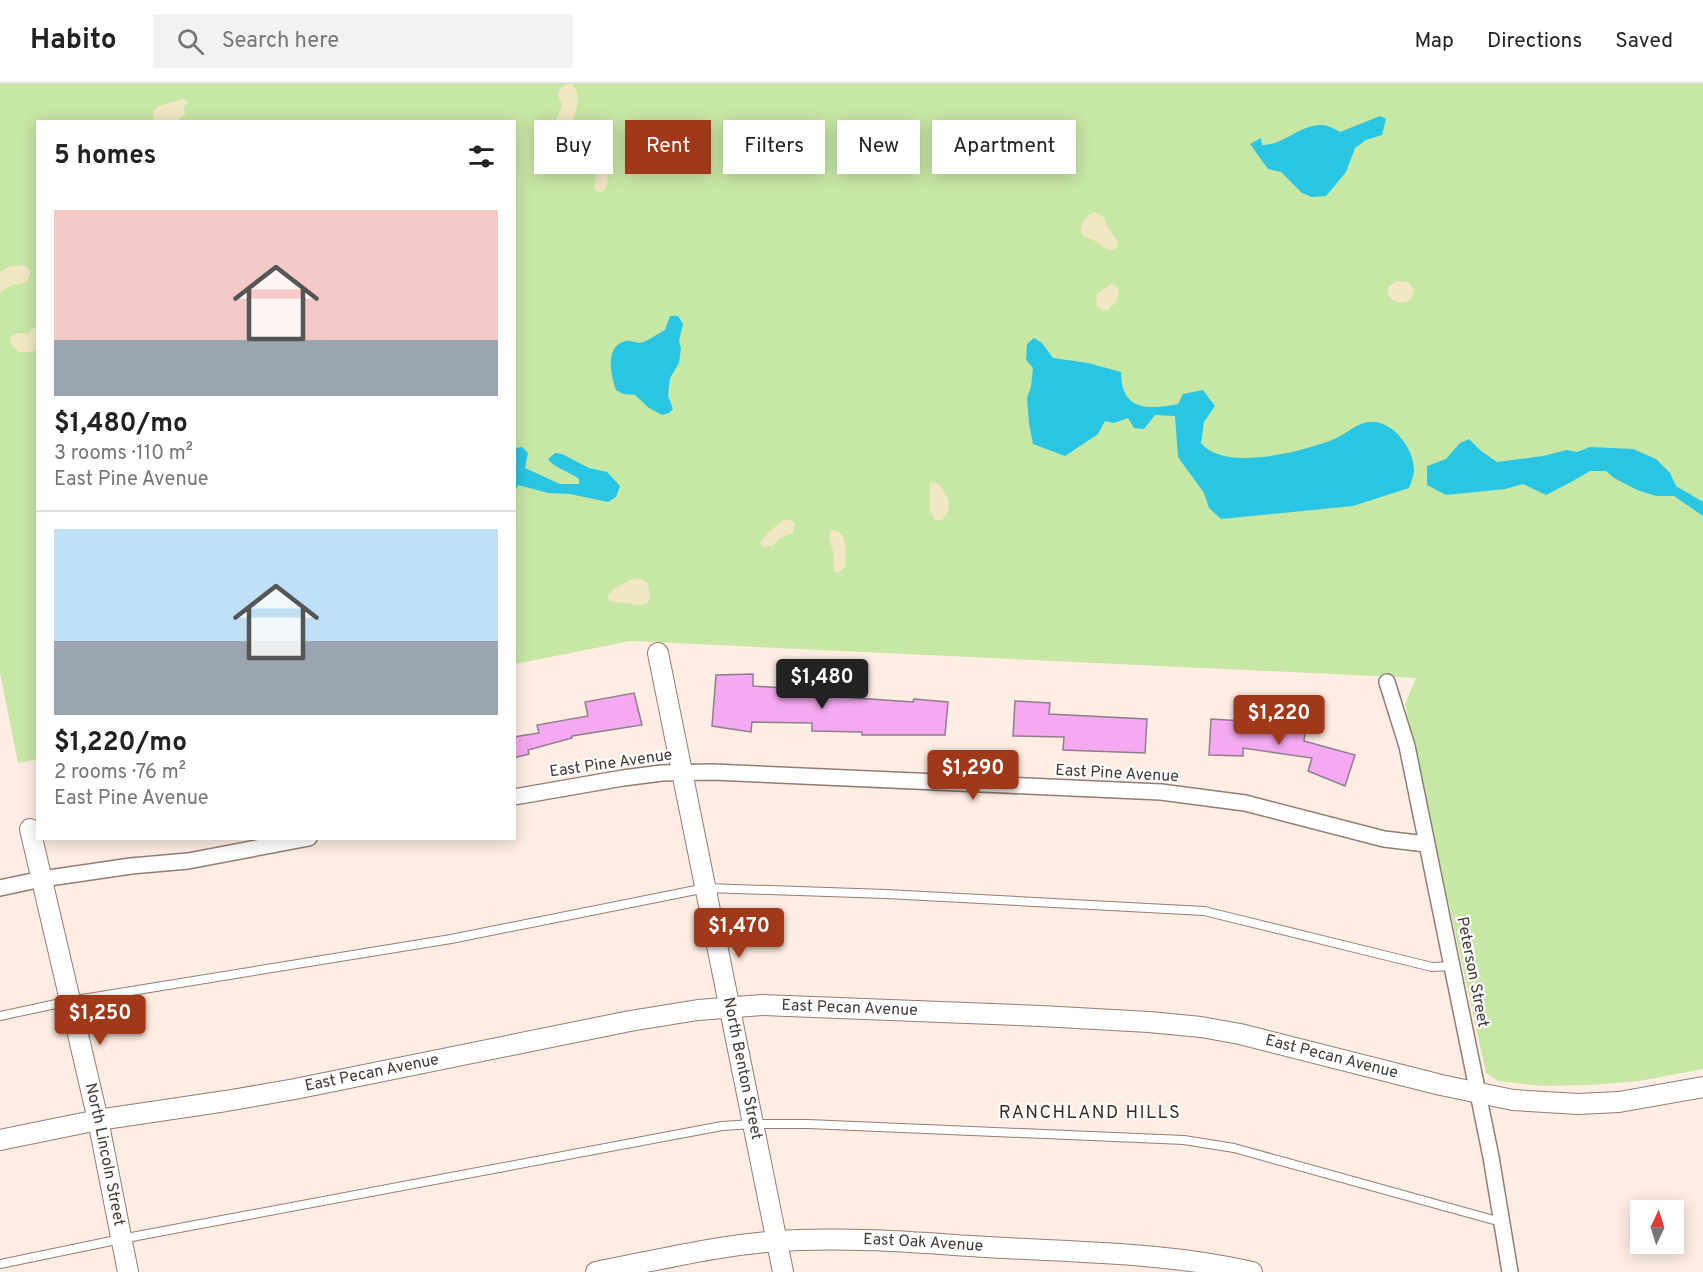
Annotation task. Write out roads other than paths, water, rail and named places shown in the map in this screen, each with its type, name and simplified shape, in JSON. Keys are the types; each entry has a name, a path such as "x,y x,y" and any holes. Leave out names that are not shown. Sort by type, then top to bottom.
{"street":[{"name":"North Benton Street","path":"658,653 783,1272"},
{"name":"Peterson Street","path":"1386,682 1407,746 1478,1093 1510,1272"},
{"name":"East Pine Avenue","path":"516,797 594,782 683,772 1161,792 1245,803 1384,839 1426,844"},
{"name":"North Lincoln Street","path":"30,829 98,1120 128,1272"},
{"path":"0,888 42,879 131,866 188,861 298,840"},
{"name":"East Pecan Avenue","path":"0,1140 98,1120 234,1100 630,1021 698,1010 762,1005 1133,1021 1190,1026 1240,1034 1499,1098 1578,1104 1641,1099 1703,1087"},
{"name":"East Oak Avenue","path":"596,1272 690,1253 776,1241 801,1240 1140,1254 1217,1263 1252,1272"}],"lane":[{"path":"0,1016 70,1001 451,939 706,888 1204,911 1432,967 1452,966"},
{"path":"0,1264 121,1239 722,1126 753,1124 808,1124 1184,1140 1234,1148 1502,1222"}],"water":[{"path":"1380,116 1386,119 1382,135 1366,140 1355,148 1346,172 1326,196 1312,197 1302,193 1281,172 1268,169 1250,144 1261,138 1262,145 1270,144 1314,126 1327,126 1340,132"},
{"path":"670,316 678,316 683,324 679,341 681,348 679,363 670,378 668,396 673,409 662,415 649,408 635,395 623,394 616,390 611,362 614,348 619,344 628,341 640,343 649,339 665,330"},
{"path":"1034,338 1042,343 1053,358 1088,363 1121,372 1122,385 1126,394 1138,405 1156,407 1178,404 1183,394 1203,390 1215,406 1204,422 1201,443 1212,452 1227,456 1244,458 1283,454 1332,440 1364,423 1382,424 1391,428 1398,435 1410,452 1414,470 1409,488 1353,506 1221,519 1209,508 1204,493 1178,457 1175,416 1155,415 1144,429 1134,428 1128,418 1114,423 1105,421 1098,434 1065,456 1033,444 1027,398 1033,368 1026,360 1027,344"},
{"path":"1469,439 1497,462 1543,456 1567,450 1577,452 1590,447 1633,449 1656,459 1670,473 1676,486 1703,502 1703,516 1674,496 1656,496 1637,490 1606,471 1590,471 1546,495 1523,484 1505,489 1446,495 1427,485 1427,466 1446,459 1460,443"},
{"path":"522,447 528,453 525,468 560,484 579,484 579,479 558,468 548,459 555,453 562,454 589,468 607,472 620,486 616,497 608,502 570,494 548,493 518,485 516,490 516,448"}],"district":[{"name":"RANCHLAND HILLS","path":"1090,1113"}]}
